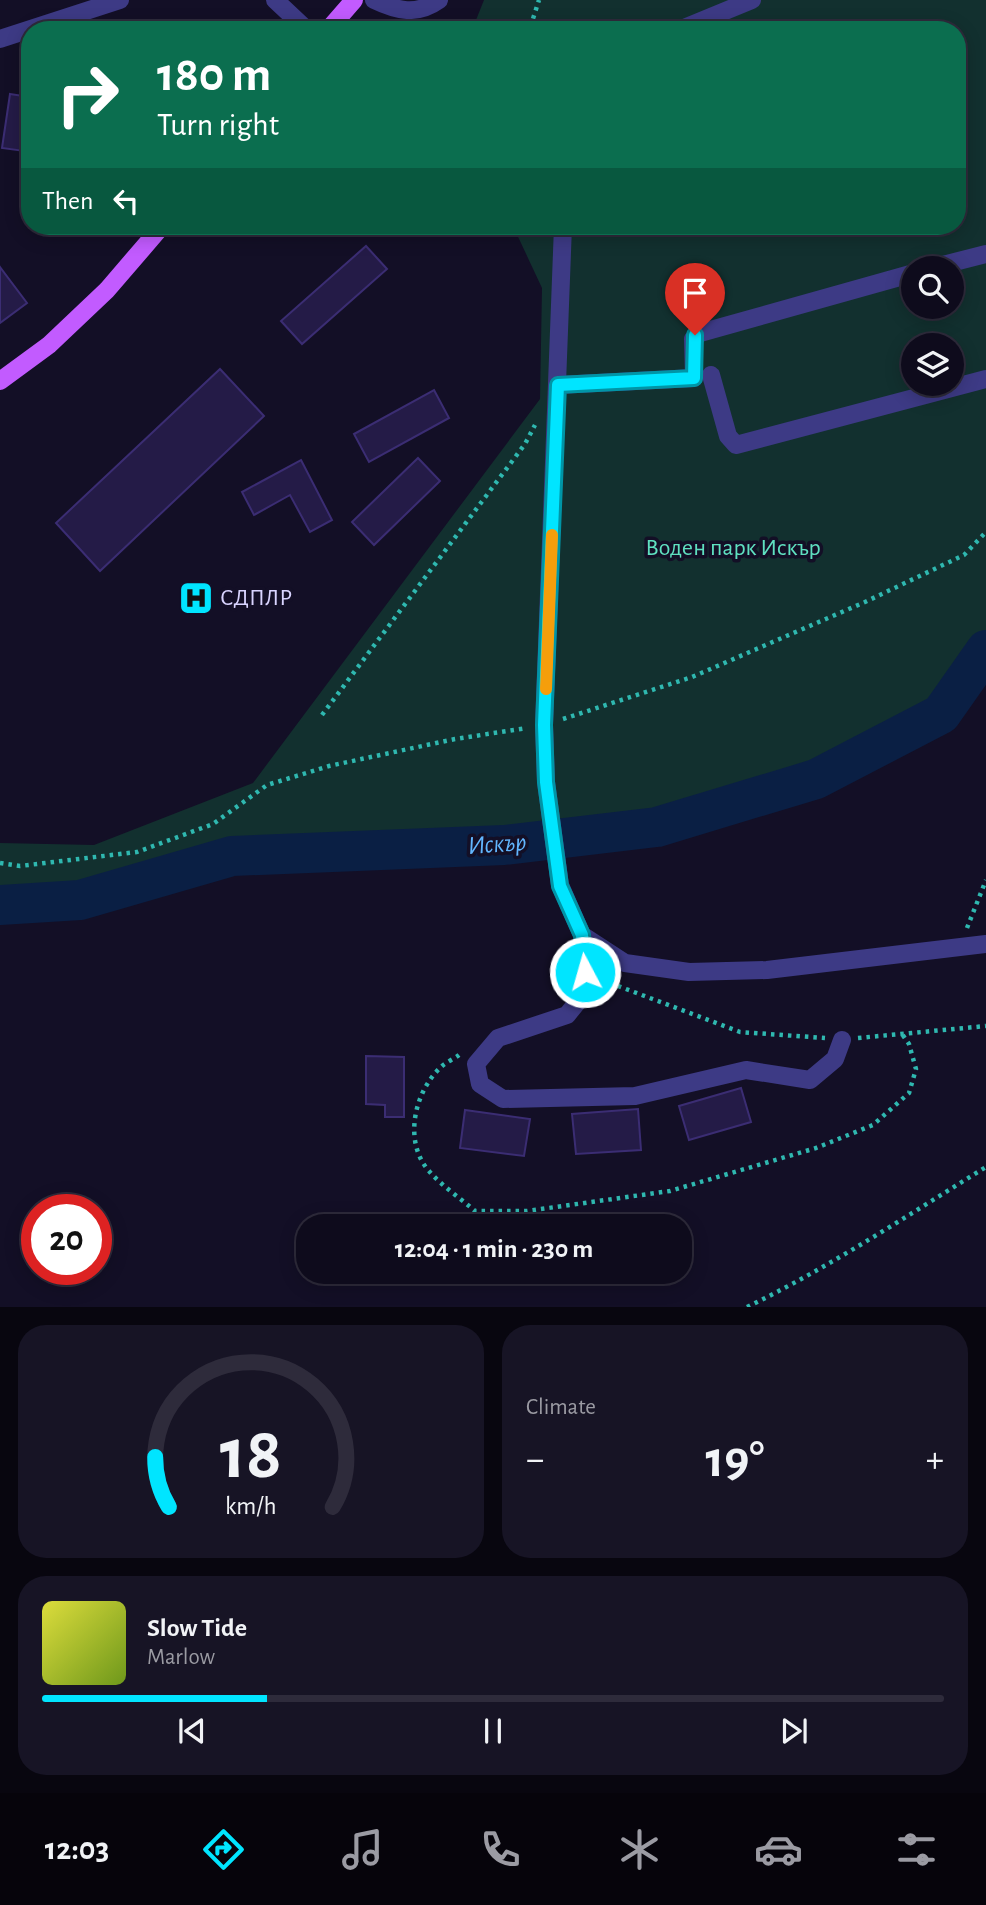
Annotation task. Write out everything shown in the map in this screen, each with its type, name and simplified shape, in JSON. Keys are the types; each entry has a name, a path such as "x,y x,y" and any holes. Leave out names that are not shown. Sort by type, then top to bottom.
{"main road":[{"path":"336,21 354,0"},
{"path":"0,381 49,345 107,290 154,235"}],"street":[{"path":"55,21 120,0"},
{"path":"275,0 297,21"},
{"path":"374,0 411,12 426,8 439,0"},
{"path":"701,21 752,0"},
{"path":"0,39 21,32"},
{"path":"563,235 544,725 546,782 560,886 582,935 584,994 567,1015 498,1038 476,1064 480,1084 503,1099 635,1096 746,1070 810,1080 835,1059 842,1040"},
{"path":"964,260 986,254"},
{"path":"558,385 694,378 693,339 700,333 901,277"},
{"path":"710,375 728,436 736,445 986,379"},
{"path":"582,935 625,963 689,972 767,970 986,944"}],"path":[{"path":"532,21 539,0"},
{"path":"322,715 525,444 538,420"},
{"path":"0,863 20,866 137,852 213,824 267,785 329,766 430,744 544,725 692,677 865,602 964,555 986,532"},
{"path":"958,948 986,880"},
{"path":"585,972 622,989 740,1032 842,1040 986,1026"},
{"path":"498,1038 480,1041 440,1068 417,1104 413,1138 428,1170 475,1211 527,1212 670,1191 816,1148 861,1130 873,1125 909,1093 916,1069 909,1044 902,1034"},
{"path":"747,1307 868,1240 986,1167"}],"green space":[{"name":"Воден парк Искър","path":"484,0 986,0 986,650 941,714 816,779 657,827 504,845 232,856 80,900 0,905 0,843 94,845 253,783 540,399 542,288 517,235 966,235 966,21 476,21"}],"building":[{"path":"10,94 21,96 21,151 2,148"},
{"path":"366,246 387,269 302,344 281,321"},
{"path":"0,267 27,303 0,323"},
{"path":"220,369 264,416 100,571 56,523"},
{"path":"434,390 449,418 369,462 354,434"},
{"path":"418,458 440,481 374,545 352,522"},
{"path":"301,460 332,520 310,532 290,495 254,515 242,492"},
{"path":"366,1056 404,1057 404,1117 385,1117 385,1105 366,1104"},
{"path":"741,1088 751,1122 689,1140 679,1106"},
{"path":"638,1109 641,1150 576,1154 572,1114"},
{"path":"465,1110 530,1119 524,1156 460,1148"}],"waterway":[{"name":"Искър","path":"0,905 80,900 232,856 504,845 657,827 816,779 941,714 986,650"}],"slow traffic":[{"path":"546,689 552,535"}],"place":[{"name":"СДПЛР","path":"196,598"}],"route":[{"path":"585,972 582,935 560,886 546,782 544,725 558,385 694,378 695,335"}]}
